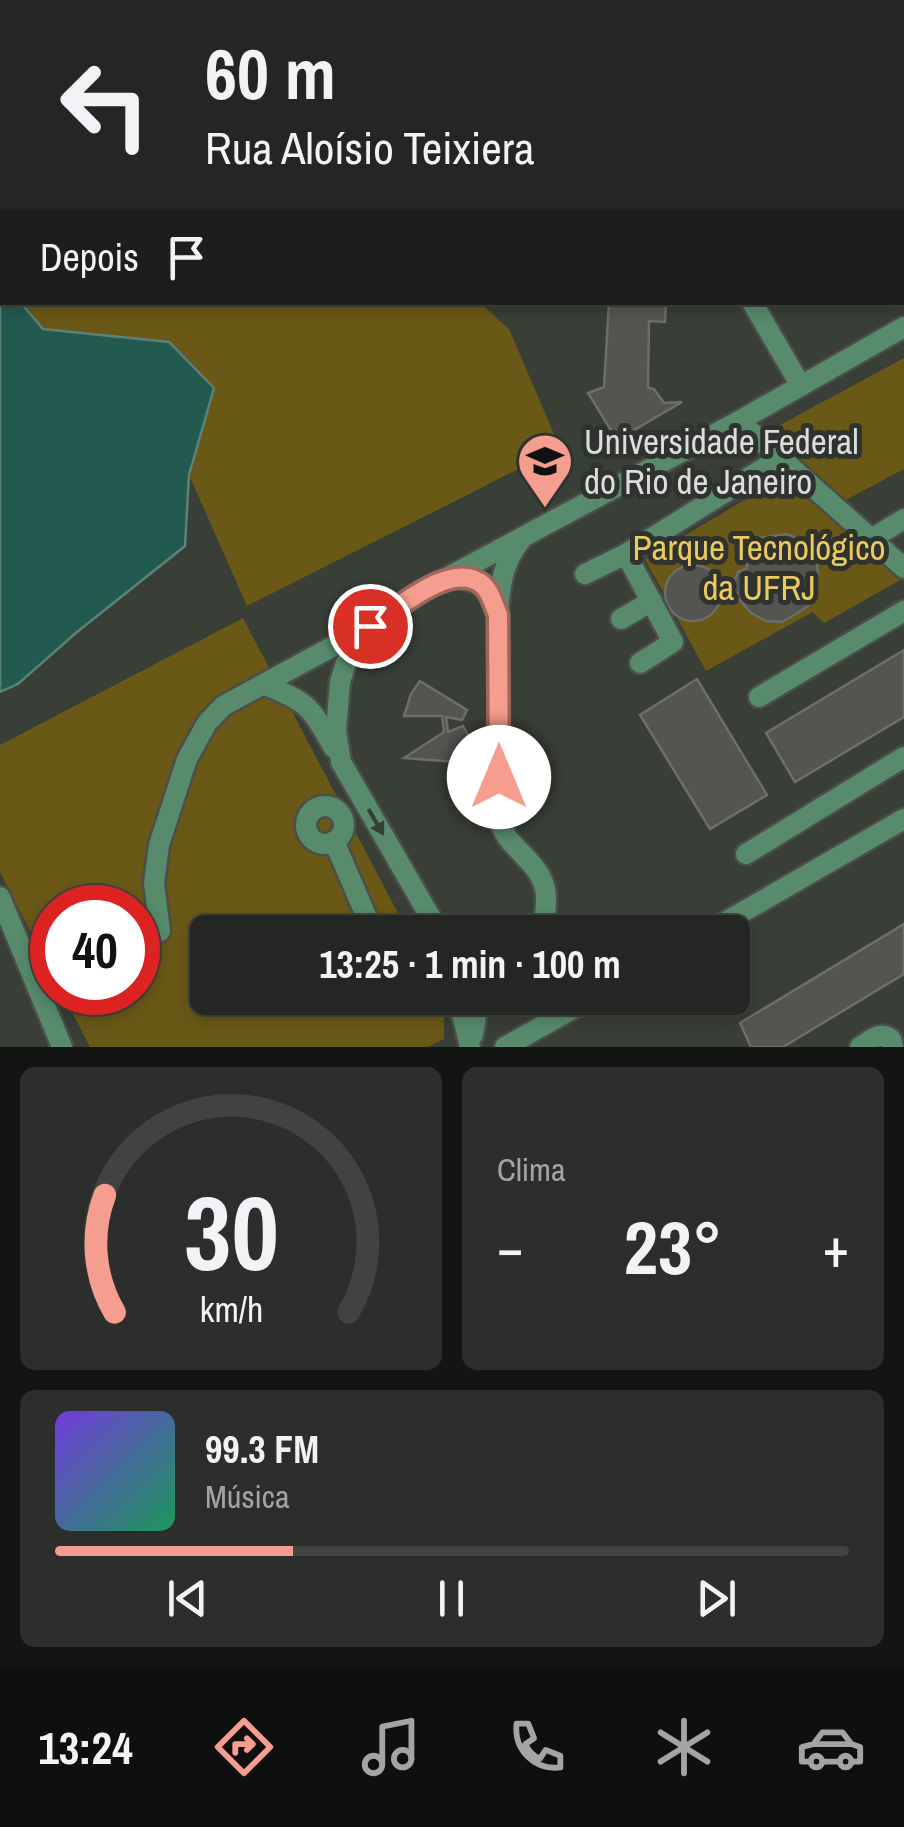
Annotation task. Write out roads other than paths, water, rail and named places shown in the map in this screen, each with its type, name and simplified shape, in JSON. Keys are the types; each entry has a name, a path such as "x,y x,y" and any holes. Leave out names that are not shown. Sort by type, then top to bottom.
{"street":[{"path":"754,305 801,386"},
{"path":"154,885 158,845 186,759 207,722 224,706 370,626 424,590 740,421 904,327"},
{"path":"740,421 904,568"},
{"path":"586,574 626,554 780,458"},
{"path":"871,538 904,519"},
{"path":"522,539 506,560 498,615 499,814 507,838 540,872 547,889 544,915"},
{"path":"626,554 673,642 640,663"},
{"path":"450,577 468,578 484,586 498,615"},
{"path":"621,619 652,601"},
{"path":"759,697 904,610"},
{"path":"341,762 336,731 340,682 346,663 370,626"},
{"path":"265,684 295,697 312,711 431,915"},
{"path":"746,854 904,757"},
{"path":"737,915 904,819"},
{"path":"334,841 365,915"},
{"path":"0,897 62,1047"},
{"path":"463,1015 472,1047"},
{"path":"472,1047 475,1015"},
{"path":"505,1047 562,1015"},
{"path":"860,1047 878,1035 886,1035 893,1047"}],"place":[{"name":"Universidade Federal do Rio de Janeiro","path":"545,510"}],"park label":[{"name":"Parque Tecnológico da UFRJ","path":"759,567"}]}
